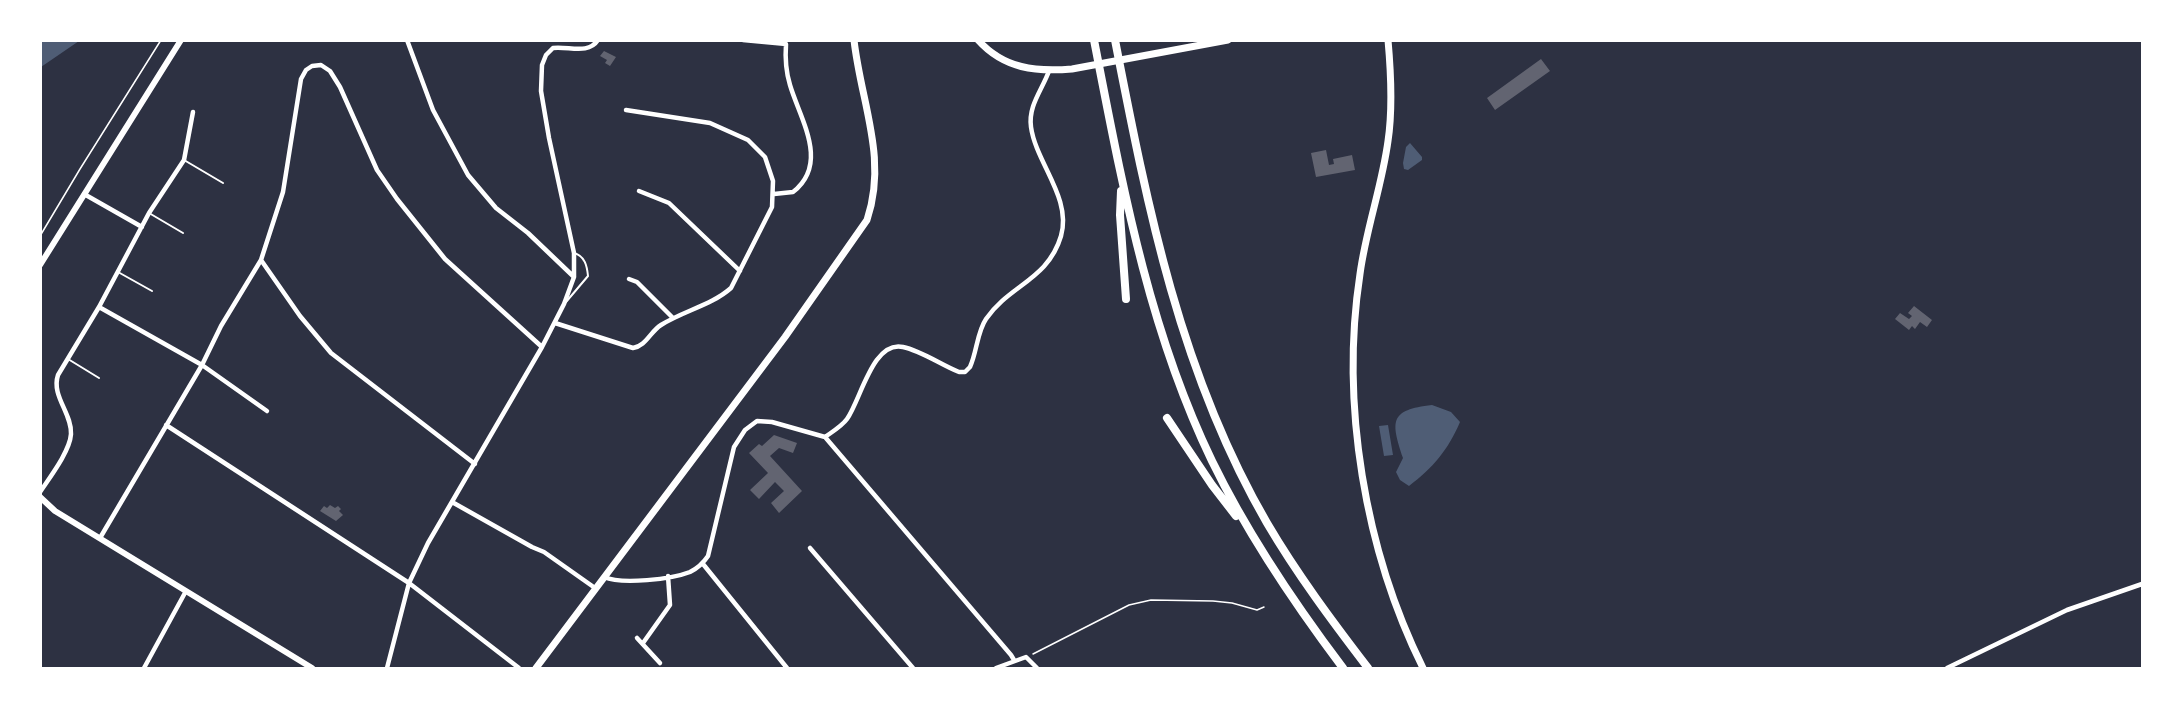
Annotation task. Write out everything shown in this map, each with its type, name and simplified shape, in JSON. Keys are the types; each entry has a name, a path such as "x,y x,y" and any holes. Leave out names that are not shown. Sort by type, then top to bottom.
{"highway":[{"path":"1094,40 1135,239 1175,372 1212,460 1249,532 1280,581 1343,669"},
{"path":"1115,40 1158,246 1183,336 1201,385 1231,453 1267,522 1329,617 1368,669"},
{"path":"1121,178 1120,215 1125,299"},
{"path":"1167,418 1212,485 1249,532"}],"main road":[{"path":"536,669 785,338 867,220 873,201 876,167 873,137 854,40"},
{"path":"978,40 995,56 1012,65 1030,70 1049,71 1072,69 1228,40"},
{"path":"1388,40 1391,110 1389,139 1357,291 1353,360 1354,410 1364,482 1382,564 1397,609 1423,669"}],"street":[{"path":"40,265 181,40"},
{"path":"407,40 433,110 468,176 496,208 528,233 574,277"},
{"path":"387,669 410,583 428,543 542,347 564,304 574,277 574,253 549,138 540,79 546,55 554,48 587,49 595,45 598,40"},
{"path":"743,40 786,44 788,80 809,134 810,158 807,178 793,192 774,194"},
{"path":"100,538 261,260 284,192 299,91 306,70 312,66 321,65 330,71 340,87 377,170 445,259 542,347"},
{"path":"825,437 846,422 860,397 874,361 886,350 903,347 949,368 965,372 974,359 984,321 997,306 1042,270 1049,261 1062,234 1062,216 1057,194 1031,127 1033,103 1049,71"},
{"path":"555,323 633,348 639,347 658,326 722,296 731,288 772,207 773,181 765,157 742,136 710,123 626,110"},
{"path":"40,492 70,443 72,432 55,383 150,213 184,160 193,112"},
{"path":"639,191 669,203 740,271"},
{"path":"84,194 142,227"},
{"path":"261,260 300,316 331,353 474,464"},
{"path":"629,279 637,282 673,318"},
{"path":"99,307 202,365 267,411"},
{"path":"603,577 620,582 668,576 691,571 703,564 708,556 734,447 745,430 757,421 772,422 825,437 1014,660"},
{"path":"166,424 410,583 519,669"},
{"path":"40,497 55,511 312,669"},
{"path":"452,502 544,552 595,588"},
{"path":"810,548 914,669"},
{"path":"703,564 787,669"},
{"path":"643,644 670,605 668,576"},
{"path":"1947,669 2067,610 2142,584"},
{"path":"144,669 186,591"},
{"path":"637,638 660,663"},
{"path":"996,669 1026,657 1037,669"}],"lane":[{"path":"184,160 223,183"},
{"path":"150,213 183,233"},
{"path":"564,304 588,276 586,264 580,255 574,253"},
{"path":"117,271 152,291"},
{"path":"68,359 99,378"}],"path":[{"path":"40,236 161,40"},
{"path":"1026,657 1129,605 1151,600 1213,601 1232,603 1257,610 1264,607"}],"water":[{"path":"41,40 79,40 79,41 41,67"},
{"path":"1410,143 1422,160 1408,170 1404,169 1403,163 1406,147"},
{"path":"1432,405 1451,412 1460,422 1439,458 1409,486 1400,480 1396,472 1403,458 1396,435 1397,419 1408,410"},
{"path":"1388,425 1393,455 1384,456 1379,426"}],"building":[{"path":"604,51 616,57 610,66 605,63 607,60 600,56"},
{"path":"1541,59 1550,71 1495,110 1487,98"},
{"path":"1326,150 1329,165 1334,164 1333,159 1352,155 1355,170 1316,177 1311,153"},
{"path":"1914,306 1932,320 1927,327 1920,322 1915,329 1912,326 1909,330 1895,319 1900,313 1909,319 1912,316 1908,313"},
{"path":"774,435 797,443 793,453 779,448 770,456 802,491 779,513 771,503 784,491 775,482 759,499 750,490 768,473 749,453 759,444 762,446"},
{"path":"330,505 341,509 339,511 343,515 336,521 320,511 324,506 327,508"}]}
